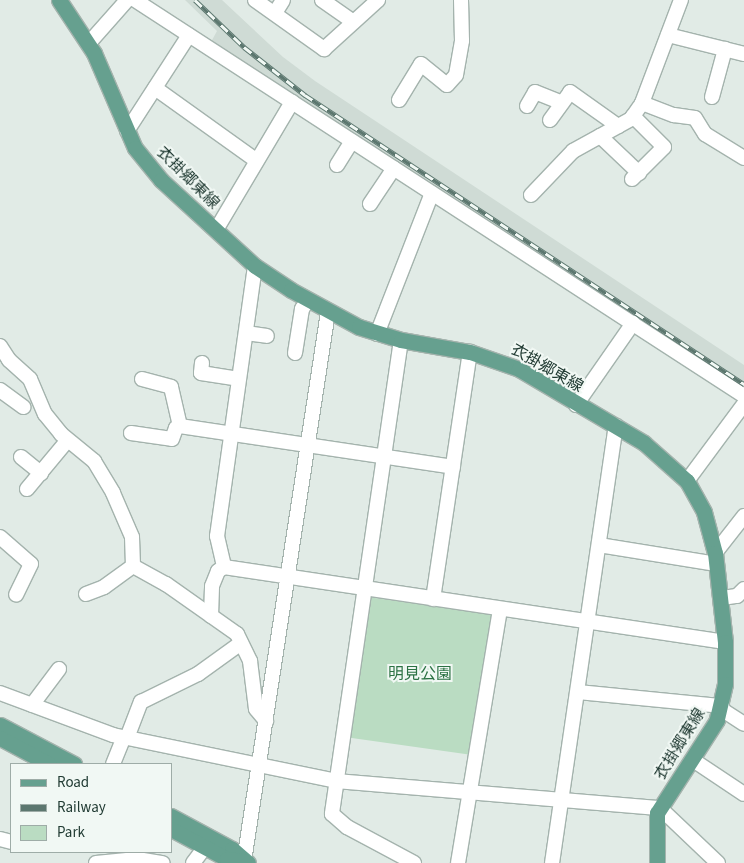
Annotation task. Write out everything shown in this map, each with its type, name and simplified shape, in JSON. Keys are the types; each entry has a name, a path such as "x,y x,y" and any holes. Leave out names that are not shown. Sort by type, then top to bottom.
{"main road":[{"name":"衣掛郷東線","path":"59,0 89,43 127,131 149,166 255,266 328,312 377,334 470,352 519,369 657,452 686,482 704,512 716,558 737,596 725,642 721,708 693,760 660,808 655,824 657,863"},
{"path":"0,725 72,763"},
{"path":"0,738 47,763"},
{"path":"172,817 232,849 246,862"},
{"path":"172,830 227,859 246,862"}],"street":[{"path":"89,43 127,0"},
{"path":"135,0 744,396"},
{"path":"255,0 275,12 324,49 378,0"},
{"path":"275,12 283,0"},
{"path":"322,0 353,22"},
{"path":"399,100 421,64 446,85 456,75 462,41 461,0"},
{"path":"531,196 573,151 633,116 642,103 682,0"},
{"path":"127,131 189,35"},
{"path":"668,35 744,54"},
{"path":"712,97 724,49"},
{"path":"155,88 257,161"},
{"path":"527,106 534,92 560,102"},
{"path":"550,120 560,102 570,92 618,126"},
{"path":"216,230 292,102"},
{"path":"642,103 674,115 695,118 705,134 744,158"},
{"path":"600,136 635,176 664,147 633,116"},
{"path":"336,165 352,141"},
{"path":"370,204 394,168"},
{"path":"377,334 432,193"},
{"path":"224,567 217,536 255,266"},
{"path":"296,353 302,309 308,300"},
{"path":"246,862 286,576 328,312"},
{"path":"576,405 632,323"},
{"path":"246,333 267,336"},
{"path":"401,340 332,814 338,821 414,863"},
{"path":"0,346 9,360 30,380 45,414 67,440 94,461 113,493 132,537 133,566"},
{"path":"433,599 470,352"},
{"path":"202,363 201,373 239,379"},
{"path":"142,379 172,387 180,426"},
{"path":"0,390 23,407"},
{"path":"686,482 744,404"},
{"path":"131,433 172,439 176,428 180,426 453,467"},
{"path":"552,863 616,426"},
{"path":"27,489 67,440"},
{"path":"21,457 40,473"},
{"path":"599,545 716,558 744,516"},
{"path":"0,537 31,564 16,595"},
{"path":"86,594 104,587 133,566"},
{"path":"133,566 166,584 237,634 252,671 256,709 266,721"},
{"path":"211,616 212,586 218,571 224,567 725,642"},
{"path":"458,863 500,608"},
{"path":"114,763 141,702 198,674 241,643"},
{"path":"32,705 59,669"},
{"path":"578,692 721,708 744,724"},
{"path":"0,693 126,738 337,780 660,808 718,863"},
{"path":"693,760 744,794"},
{"path":"193,863 205,847"},
{"path":"96,863 137,858 162,863"}],"shaded area":[{"path":"185,0 222,0 283,57 315,81 744,365 744,390 211,42 217,31"}],"green space":[{"name":"明見公園","path":"368,597 494,615 474,755 348,738"}],"railway":[{"path":"195,0 244,47 305,95 744,384"}]}
